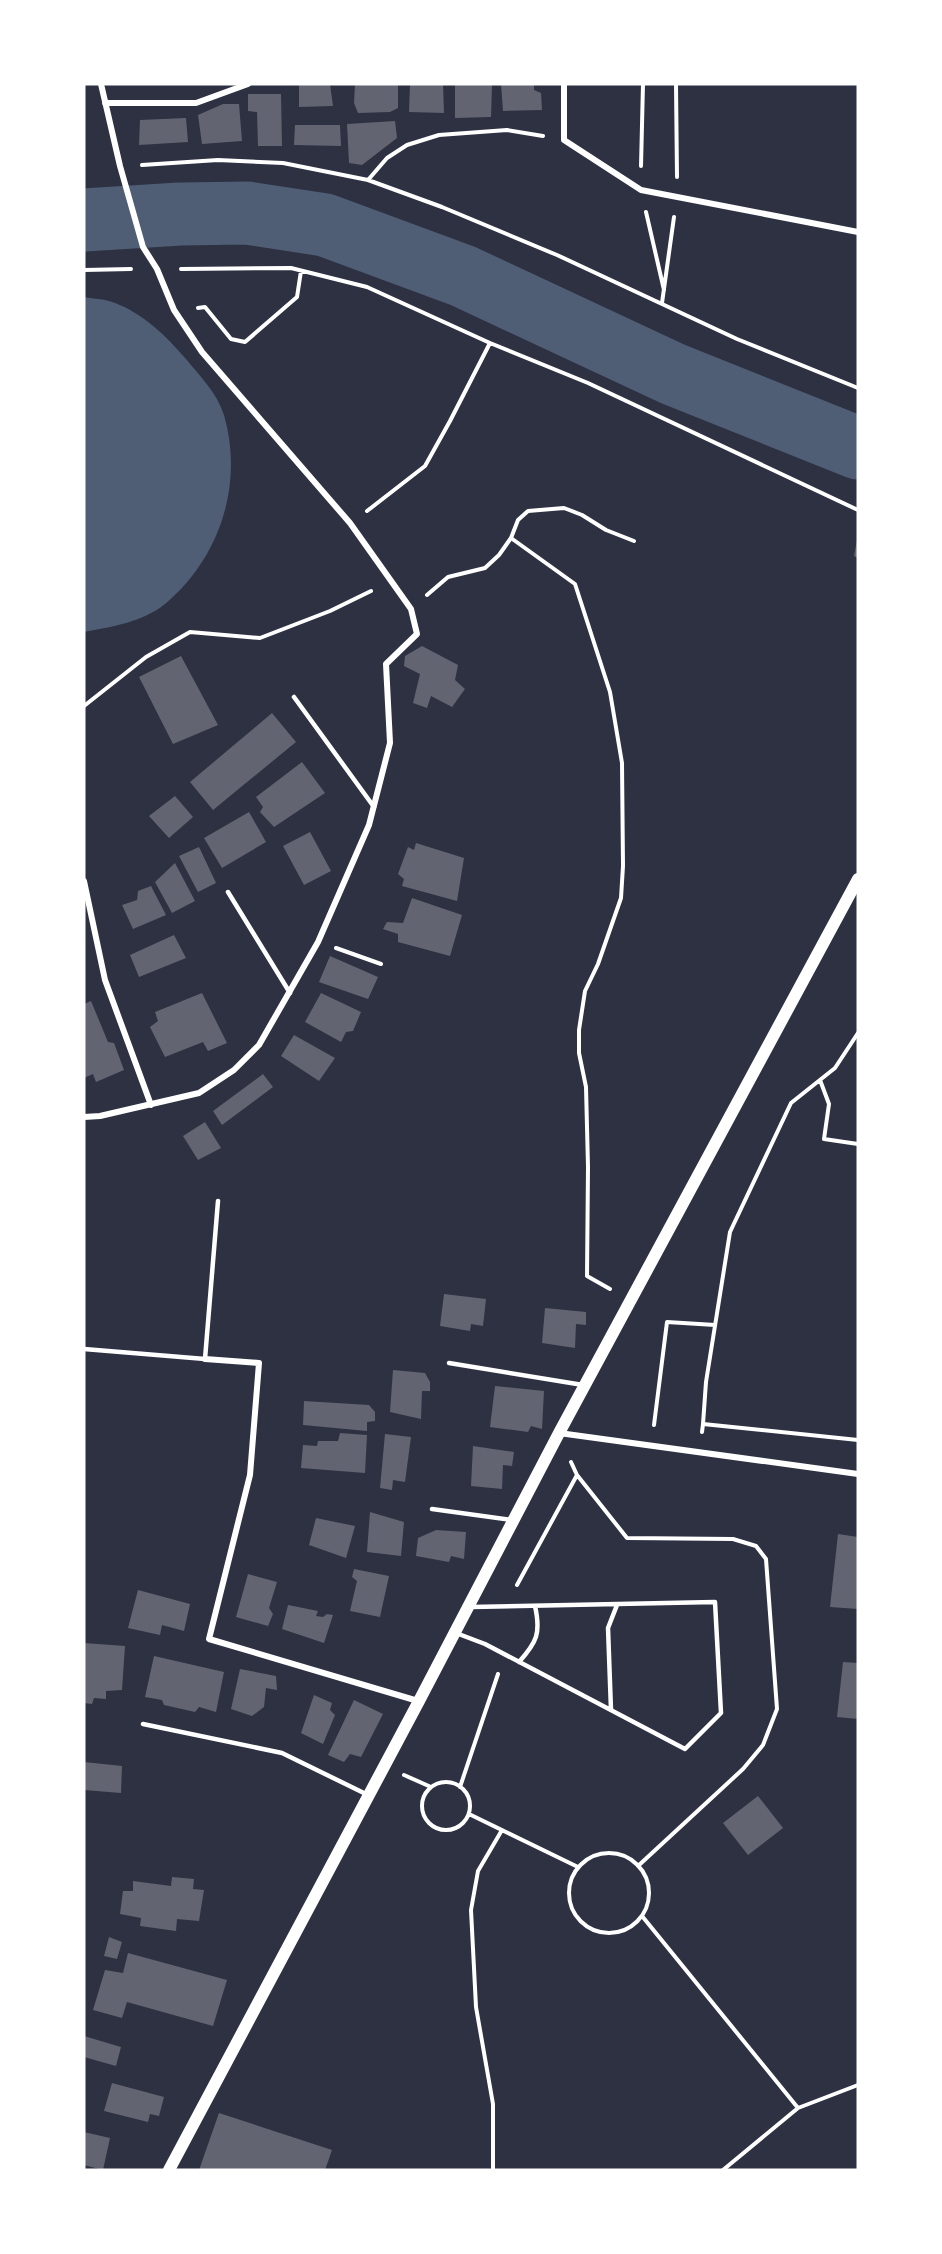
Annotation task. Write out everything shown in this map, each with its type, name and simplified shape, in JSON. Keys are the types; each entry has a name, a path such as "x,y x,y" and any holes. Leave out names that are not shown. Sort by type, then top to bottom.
{"main road":[{"path":"169,2170 559,1434 858,879"}],"street":[{"path":"84,1117 151,1106 199,1093 234,1070 259,1045 318,942 369,825 390,743 386,664 417,634 411,609 350,523 202,352 174,310 157,269 143,247 120,166 101,84"},
{"path":"105,103 196,103 248,84"},
{"path":"564,84 564,140 641,190 858,232"},
{"path":"84,881 105,980 151,1106"},
{"path":"205,1359 259,1363 250,1475 209,1639 419,1701"},
{"path":"559,1434 858,1474"}],"lane":[{"path":"294,697 374,807"},
{"path":"228,892 290,993"},
{"path":"84,1349 205,1359 218,1201"},
{"path":"448,1363 585,1386"},
{"path":"432,1509 514,1520"},
{"path":"455,1632 485,1644 685,1749 722,1713 715,1602 469,1607"},
{"path":"611,1710 608,1628 617,1605"},
{"path":"519,1662 534,1644 539,1624 535,1606"},
{"path":"143,1724 282,1753 368,1795"}],"path":[{"path":"643,84 641,190 665,293"},
{"path":"662,303 677,197 676,84"},
{"path":"368,180 387,158 407,145 439,135 507,129 564,140"},
{"path":"120,166 218,160 283,164 368,180 442,207 557,255 737,339 858,388"},
{"path":"84,270 291,268 367,287 490,343 588,383 858,510"},
{"path":"174,310 205,307 231,339 245,342 297,297 301,271"},
{"path":"350,523 425,466 490,343"},
{"path":"411,609 448,578 485,568 499,555 511,538 518,520 528,511 564,508 582,515 606,530 634,541"},
{"path":"511,538 575,584 601,662 622,763 621,898 598,964 585,992 579,1030 579,1053 586,1087 587,1276 631,1300"},
{"path":"84,705 146,657 190,632 260,638 330,611 391,581"},
{"path":"318,942 381,964"},
{"path":"700,1453 706,1382 730,1232 791,1103 836,1068 858,1033"},
{"path":"820,1080 829,1104 824,1139 858,1144"},
{"path":"652,1446 667,1322 715,1325"},
{"path":"703,1424 858,1440"},
{"path":"438,1783 453,1783 466,1792 471,1806 469,1814 460,1826 444,1830 436,1828 425,1816 423,1801 431,1787 438,1783"},
{"path":"469,1814 578,1867"},
{"path":"493,2170 493,2104 476,2007 471,1910 478,1871 502,1830"},
{"path":"615,1853 638,1866 646,1877 649,1890 648,1904 642,1916 622,1931 609,1934 585,1925 575,1916 568,1891 571,1879 578,1867 588,1859 601,1854 615,1853"},
{"path":"642,1916 798,2108"},
{"path":"723,2170 798,2108 858,2085"}],"water":[{"path":"84,297 111,302 136,313 162,334 186,359 208,385 221,407 229,441 231,467 229,493 223,518 200,565 184,586 165,604 147,615 126,623 84,632"}],"building":[{"path":"299,84 330,84 333,106 299,107"},
{"path":"355,84 398,84 398,108 390,112 358,113 354,103"},
{"path":"410,84 443,84 444,113 409,112"},
{"path":"455,84 492,84 491,117 455,118"},
{"path":"501,84 534,84 534,90 541,93 542,110 503,111"},
{"path":"248,94 281,94 282,146 258,146 257,112 248,111"},
{"path":"223,104 239,104 242,141 202,144 198,115"},
{"path":"186,118 188,142 139,145 140,120"},
{"path":"395,121 397,138 362,165 349,163 347,124"},
{"path":"295,125 340,125 341,146 294,145"},
{"path":"858,540 858,558 854,556"},
{"path":"422,646 458,665 455,680 465,689 452,707 431,696 427,708 413,703 420,674 404,666 405,656"},
{"path":"181,656 218,725 173,744 139,677"},
{"path":"272,713 296,742 213,810 190,782"},
{"path":"302,762 325,793 274,827 260,812 263,807 256,797"},
{"path":"175,796 193,817 169,838 149,816"},
{"path":"249,812 266,842 222,868 204,838"},
{"path":"310,832 331,871 304,885 283,846"},
{"path":"416,843 464,858 457,901 402,886 404,879 398,874 408,847 414,850"},
{"path":"199,847 216,883 198,892 179,856"},
{"path":"175,863 195,901 172,913 155,882"},
{"path":"151,886 166,915 133,929 122,905 137,900 138,891"},
{"path":"412,898 462,915 450,956 398,942 398,934 383,929 387,922 403,923"},
{"path":"174,935 186,958 139,977 130,955"},
{"path":"330,956 378,977 368,999 319,982"},
{"path":"202,993 227,1043 208,1051 203,1042 165,1057 150,1027 158,1021 155,1012"},
{"path":"321,993 361,1012 353,1031 346,1032 341,1042 305,1022"},
{"path":"91,1001 108,1042 114,1043 124,1070 96,1082 93,1074 84,1078 84,1004"},
{"path":"294,1035 335,1058 319,1081 281,1056"},
{"path":"263,1074 273,1087 222,1125 213,1111"},
{"path":"205,1122 221,1148 198,1160 183,1136"},
{"path":"444,1294 486,1299 483,1326 471,1324 470,1331 440,1326"},
{"path":"545,1308 586,1312 586,1325 576,1324 575,1348 542,1343"},
{"path":"393,1370 425,1373 430,1382 430,1391 422,1391 421,1419 390,1412"},
{"path":"495,1386 544,1391 542,1429 531,1426 528,1432 490,1427"},
{"path":"304,1401 369,1405 375,1412 375,1421 367,1422 367,1431 303,1425"},
{"path":"340,1433 367,1435 365,1473 301,1468 303,1445 317,1446 318,1441 338,1441"},
{"path":"385,1434 411,1437 405,1482 393,1480 392,1490 380,1488"},
{"path":"473,1446 514,1452 512,1466 503,1465 502,1489 471,1486"},
{"path":"370,1512 404,1522 401,1556 367,1552"},
{"path":"316,1518 355,1526 346,1558 309,1545"},
{"path":"436,1530 466,1532 464,1559 451,1556 449,1562 416,1556 418,1538"},
{"path":"838,1534 858,1537 858,1609 830,1607"},
{"path":"354,1569 389,1576 380,1617 350,1611 357,1581 352,1577"},
{"path":"248,1574 277,1582 269,1608 273,1614 268,1626 236,1617"},
{"path":"138,1590 190,1604 184,1631 162,1625 160,1635 128,1628"},
{"path":"288,1605 318,1611 316,1616 333,1615 324,1643 282,1629"},
{"path":"84,1643 125,1646 122,1690 106,1691 106,1699 94,1698 92,1704 84,1703"},
{"path":"154,1656 224,1672 216,1712 199,1707 195,1712 164,1705 162,1700 145,1697"},
{"path":"843,1662 858,1663 858,1719 837,1717"},
{"path":"240,1669 276,1676 277,1690 266,1688 264,1707 252,1716 231,1709"},
{"path":"314,1695 332,1703 330,1710 335,1715 323,1744 301,1733"},
{"path":"354,1700 383,1714 361,1757 350,1754 344,1762 328,1755"},
{"path":"84,1762 122,1766 121,1793 84,1790"},
{"path":"758,1796 783,1828 748,1855 723,1823"},
{"path":"172,1877 194,1879 193,1889 204,1890 199,1921 177,1919 176,1931 140,1926 141,1918 120,1914 123,1891 133,1891 133,1881 171,1886"},
{"path":"109,1937 122,1942 117,1959 104,1956"},
{"path":"128,1953 227,1980 213,2026 127,2002 122,2018 93,2010 105,1970 123,1973"},
{"path":"84,2036 121,2047 116,2066 84,2057"},
{"path":"112,2083 164,2097 159,2116 150,2114 148,2122 104,2111"},
{"path":"219,2113 332,2150 325,2170 199,2170"},
{"path":"84,2132 110,2138 103,2170 84,2165"}],"waterway":[{"path":"84,220 180,214 247,213 325,225 463,276 673,374 858,448"}]}
